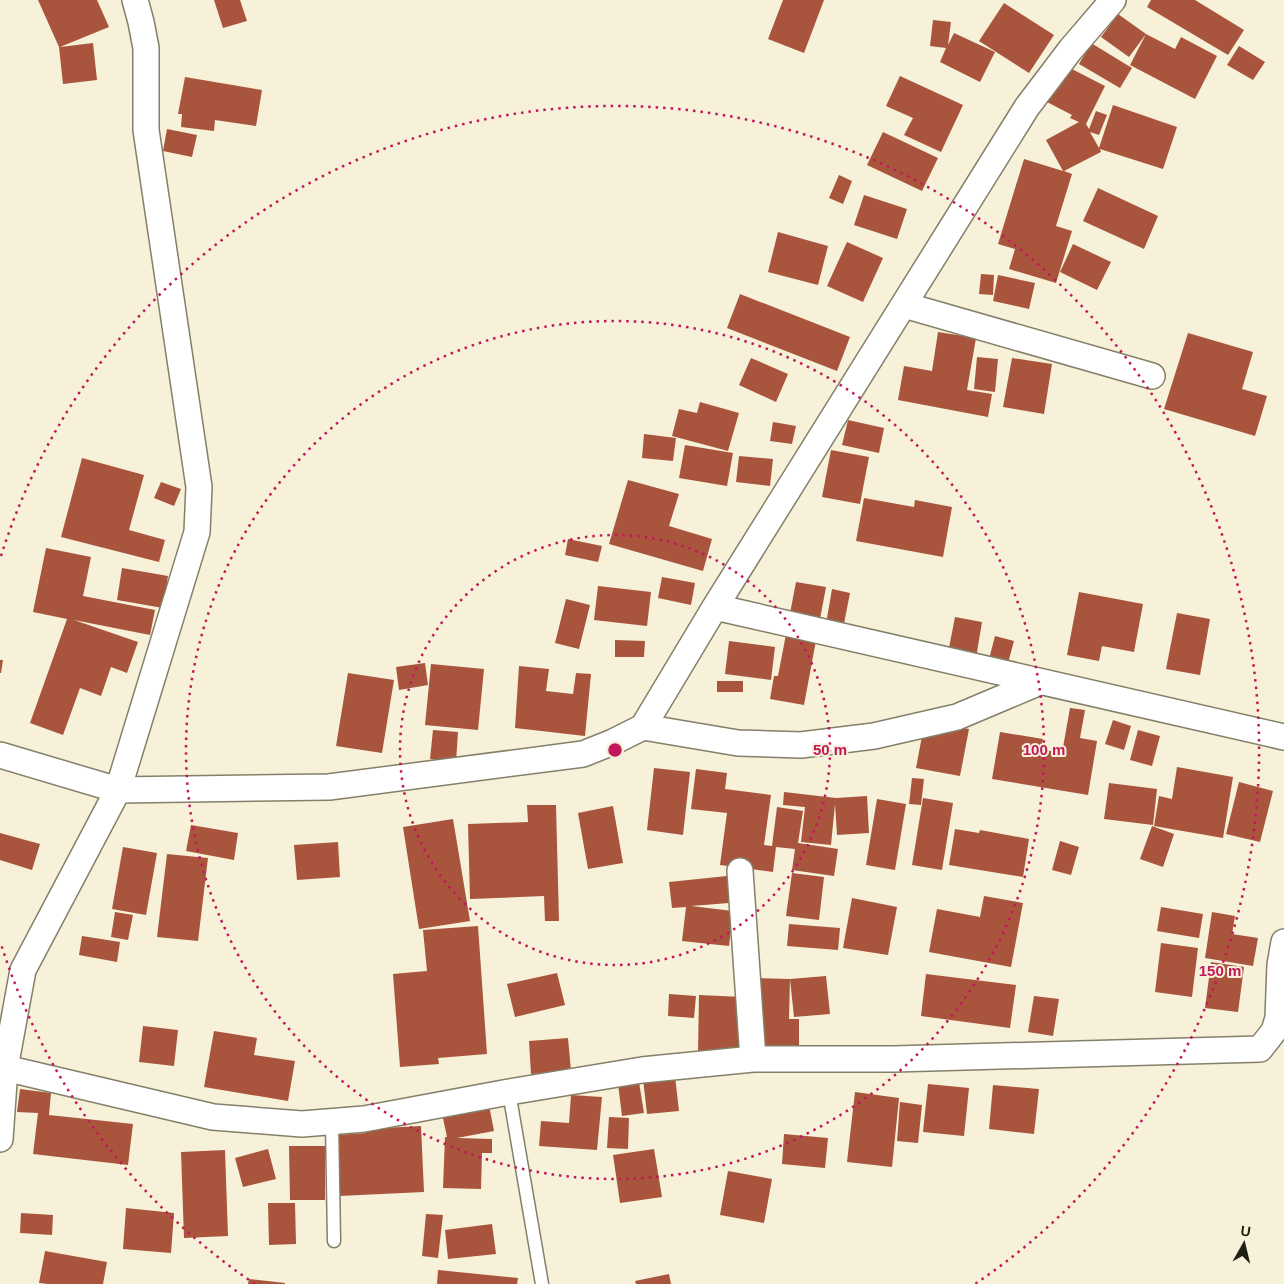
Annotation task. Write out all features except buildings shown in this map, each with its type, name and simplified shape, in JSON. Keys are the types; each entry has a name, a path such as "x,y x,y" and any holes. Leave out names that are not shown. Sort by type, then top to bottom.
{"street":[{"path":"0,1139 4,1068 23,970 118,790 197,532 199,488 146,130 146,48 142,22 135,0"},
{"path":"0,755 118,790 329,787 582,754 613,742 643,727 1027,107 1113,0"},
{"path":"904,305 1152,376"},
{"path":"715,608 1284,737"},
{"path":"643,727 738,743 800,745 874,736 957,717 1040,682"},
{"path":"740,871 753,1059"},
{"path":"4,1068 213,1117 302,1124 364,1119 642,1070 753,1059 894,1059 1260,1049 1274,1031 1278,1018 1280,966 1284,942"}],"lane":[{"path":"509,1092 542,1284"},
{"path":"332,1122 334,1241"}]}
